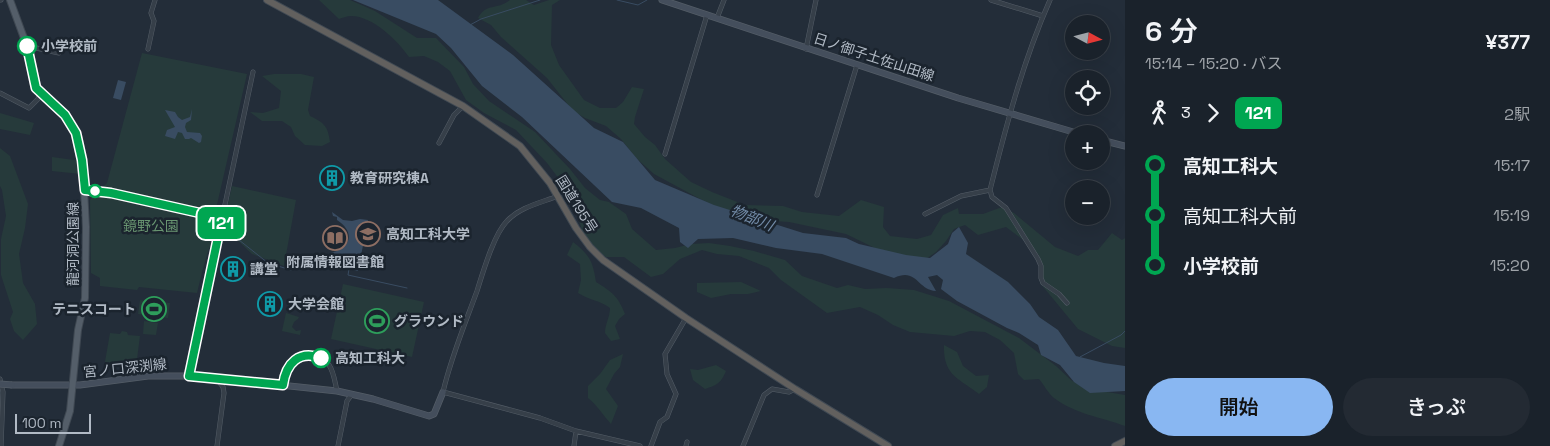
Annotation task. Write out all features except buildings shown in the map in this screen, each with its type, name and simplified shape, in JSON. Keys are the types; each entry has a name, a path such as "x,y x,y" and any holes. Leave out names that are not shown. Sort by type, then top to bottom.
{"highway":[{"name":"国道195号","path":"267,0 464,106 520,146 536,164 558,196 576,228 590,247 603,260 795,390 888,446"},
{"path":"1115,446 1125,441"}],"main road":[{"path":"10,0 27,46 34,80 40,93"},
{"name":"日ノ御子土佐山田線","path":"662,0 806,49 1009,114 1065,130"},
{"name":"龍河洞公園線","path":"40,93 59,109 74,128 82,160 85,190 85,298 78,330 68,421 58,446"},
{"path":"1110,142 1125,146"},
{"name":"宮ノ口深渕線","path":"0,384 99,384 148,376 189,376 337,391 429,416 434,414 442,392"}],"street":[{"path":"148,49 154,21 151,13 155,0"},
{"path":"806,49 816,0"},
{"path":"991,0 1004,2 1043,16"},
{"path":"1050,0 1009,114 990,190 992,197 1006,208 1038,259 1041,266 1043,283 1059,294 1067,303"},
{"path":"717,18 722,1"},
{"path":"665,154 708,16"},
{"path":"27,46 59,52"},
{"path":"817,195 858,65"},
{"path":"189,376 253,72"},
{"path":"0,92 29,108 40,93"},
{"path":"439,143 454,115 464,106"},
{"path":"85,190 111,193 222,218"},
{"path":"925,214 961,196 990,190"},
{"path":"558,196 524,208 502,227 488,257 448,369 442,392 540,418 576,431 640,446"},
{"path":"651,446 660,422 667,417 676,394 667,374 665,354 686,318"},
{"path":"283,385 288,368 292,362 300,357 314,356 321,358 332,370 337,391"},
{"path":"215,378 223,387 224,393 216,446"},
{"path":"0,379 3,392 1,446"},
{"path":"743,446 764,395 772,389 789,392 795,390"},
{"path":"338,446 347,401 352,394"},
{"path":"574,446 576,431"}],"green space":[{"path":"319,0 350,0 375,11 417,38 436,38 464,67 473,84 489,101 535,132 585,188 600,200 609,202 626,214 632,229 656,250 709,243 730,246 785,260 802,276 837,288 848,285 865,289 914,290 949,301 1019,338 1071,380 1084,388 1125,395 1125,426 1071,408 1052,396 1039,379 1024,380 1018,374 1014,353 1000,340 985,332 970,331 954,336 910,332 860,307 827,313 781,280 769,268 739,256 717,254 702,250 680,259 663,274 651,277 624,257 606,257 592,247 582,231 568,191 547,163 516,130 484,113 466,100 450,71 438,62 424,56 409,57 392,37 376,25 359,17 349,16 339,19"},
{"path":"510,0 526,0 534,5 549,0 560,0 552,5 551,45 559,65 584,100 600,108 616,108 623,102 632,87 644,89 634,124 645,137 655,145 665,159 691,182 745,205 783,206 802,212 839,216 861,200 884,207 883,227 890,236 917,239 931,235 943,215 958,208 959,214 983,214 1002,207 1014,213 1055,247 1078,256 1088,250 1098,250 1112,233 1122,240 1125,238 1125,348 1112,346 1078,329 1040,283 1039,255 1006,227 978,235 965,225 954,229 936,252 923,261 883,252 846,234 789,222 745,219 702,200 654,174 606,126 573,111 547,78 501,37 491,25 478,18 488,8"},
{"name":"鏡野公園","path":"142,53 247,74 213,222 220,226 203,267 197,293 139,287 137,290 100,286 100,278 91,273 90,200 107,183"},
{"path":"301,74 314,77 308,110 310,116 325,126 330,142 322,146 305,145 295,136 291,127 282,121 262,121 250,112 263,113 279,108 281,91 262,76"},
{"path":"0,113 34,123 30,135 0,129"},
{"path":"0,148 10,156 28,204 19,254 23,283 35,304 37,324 23,340 14,331 10,319 13,312 1,275 1,239 6,216 0,186"},
{"path":"52,157 81,161 81,174 52,171"},
{"path":"232,186 296,200 284,266 252,254 232,235 225,218"},
{"path":"573,242 590,259 596,282 614,295 620,303 625,314 615,326 620,339 611,341 605,333 610,308 578,293 581,280 580,264 567,255"},
{"path":"741,282 761,291 711,298 697,292 697,283"},
{"name":"グラウンド","path":"343,284 424,302 412,357 331,339"},
{"name":"テニスコート","path":"140,300 170,303 168,318 138,314"},
{"path":"286,313 299,317 292,327 296,331 301,330 300,335 282,331"},
{"path":"144,321 158,323 156,335 143,334"},
{"path":"122,331 127,332 128,335 140,336 136,367 124,366 123,368 118,367 117,364 105,362 110,333 120,334"},
{"path":"944,345 957,352 963,366 976,376 989,375 987,387 979,394 959,380 949,370 944,355"},
{"path":"623,354 620,367 606,389 618,406 611,424 588,398 588,386 610,360"},
{"path":"716,365 726,371 716,385 705,389 693,380 690,369 698,370"}],"water":[{"name":"物部川","path":"353,0 438,0 513,55 594,128 623,142 655,180 714,205 803,233 846,238 859,244 906,255 930,258 948,244 952,233 959,227 968,243 966,254 1008,282 1030,304 1039,317 1058,330 1076,356 1125,366 1125,391 1090,393 1074,382 1060,365 1041,355 1038,345 957,301 941,289 943,280 937,275 928,277 936,291 930,290 908,275 894,278 822,254 776,248 733,238 698,239 688,248 680,242 679,228 641,208 612,202 522,117 482,86 451,48 436,34"},
{"path":"118,80 126,82 121,100 113,98"},
{"path":"192,109 191,120 186,123 185,127 187,132 200,133 202,136 201,142 199,143 191,138 185,139 182,133 178,132 175,139 165,136 167,130 175,127 165,110 175,112 182,120 190,117"},
{"path":"332,212 343,220 368,220 358,271 322,264 329,253 342,248 346,244 349,235 343,225 337,220 337,217 333,216"}],"waterway":[{"path":"470,25 481,19 540,0"},
{"path":"617,0 638,5 647,0"},
{"path":"234,236 268,263 291,270"},
{"path":"349,269 348,275 407,288"},
{"path":"1080,357 1125,331"}],"bus line":[{"name":"121","path":"27,46 36,88 65,115 74,128 82,160 85,190 111,193 222,218 189,376 283,385 284,376 292,362 300,357 310,355 321,358"}],"place":[{"name":"小学校前","path":"27,46"},
{"name":"教育研究棟A","path":"332,178"},
{"name":"高知工科大学","path":"368,234"},
{"name":"附属情報図書館","path":"335,238"},
{"name":"講堂","path":"233,269"},
{"name":"大学会館","path":"270,304"},
{"name":"テニスコート","path":"154,309"},
{"name":"グラウンド","path":"377,321"},
{"name":"高知工科大","path":"321,358"}]}
